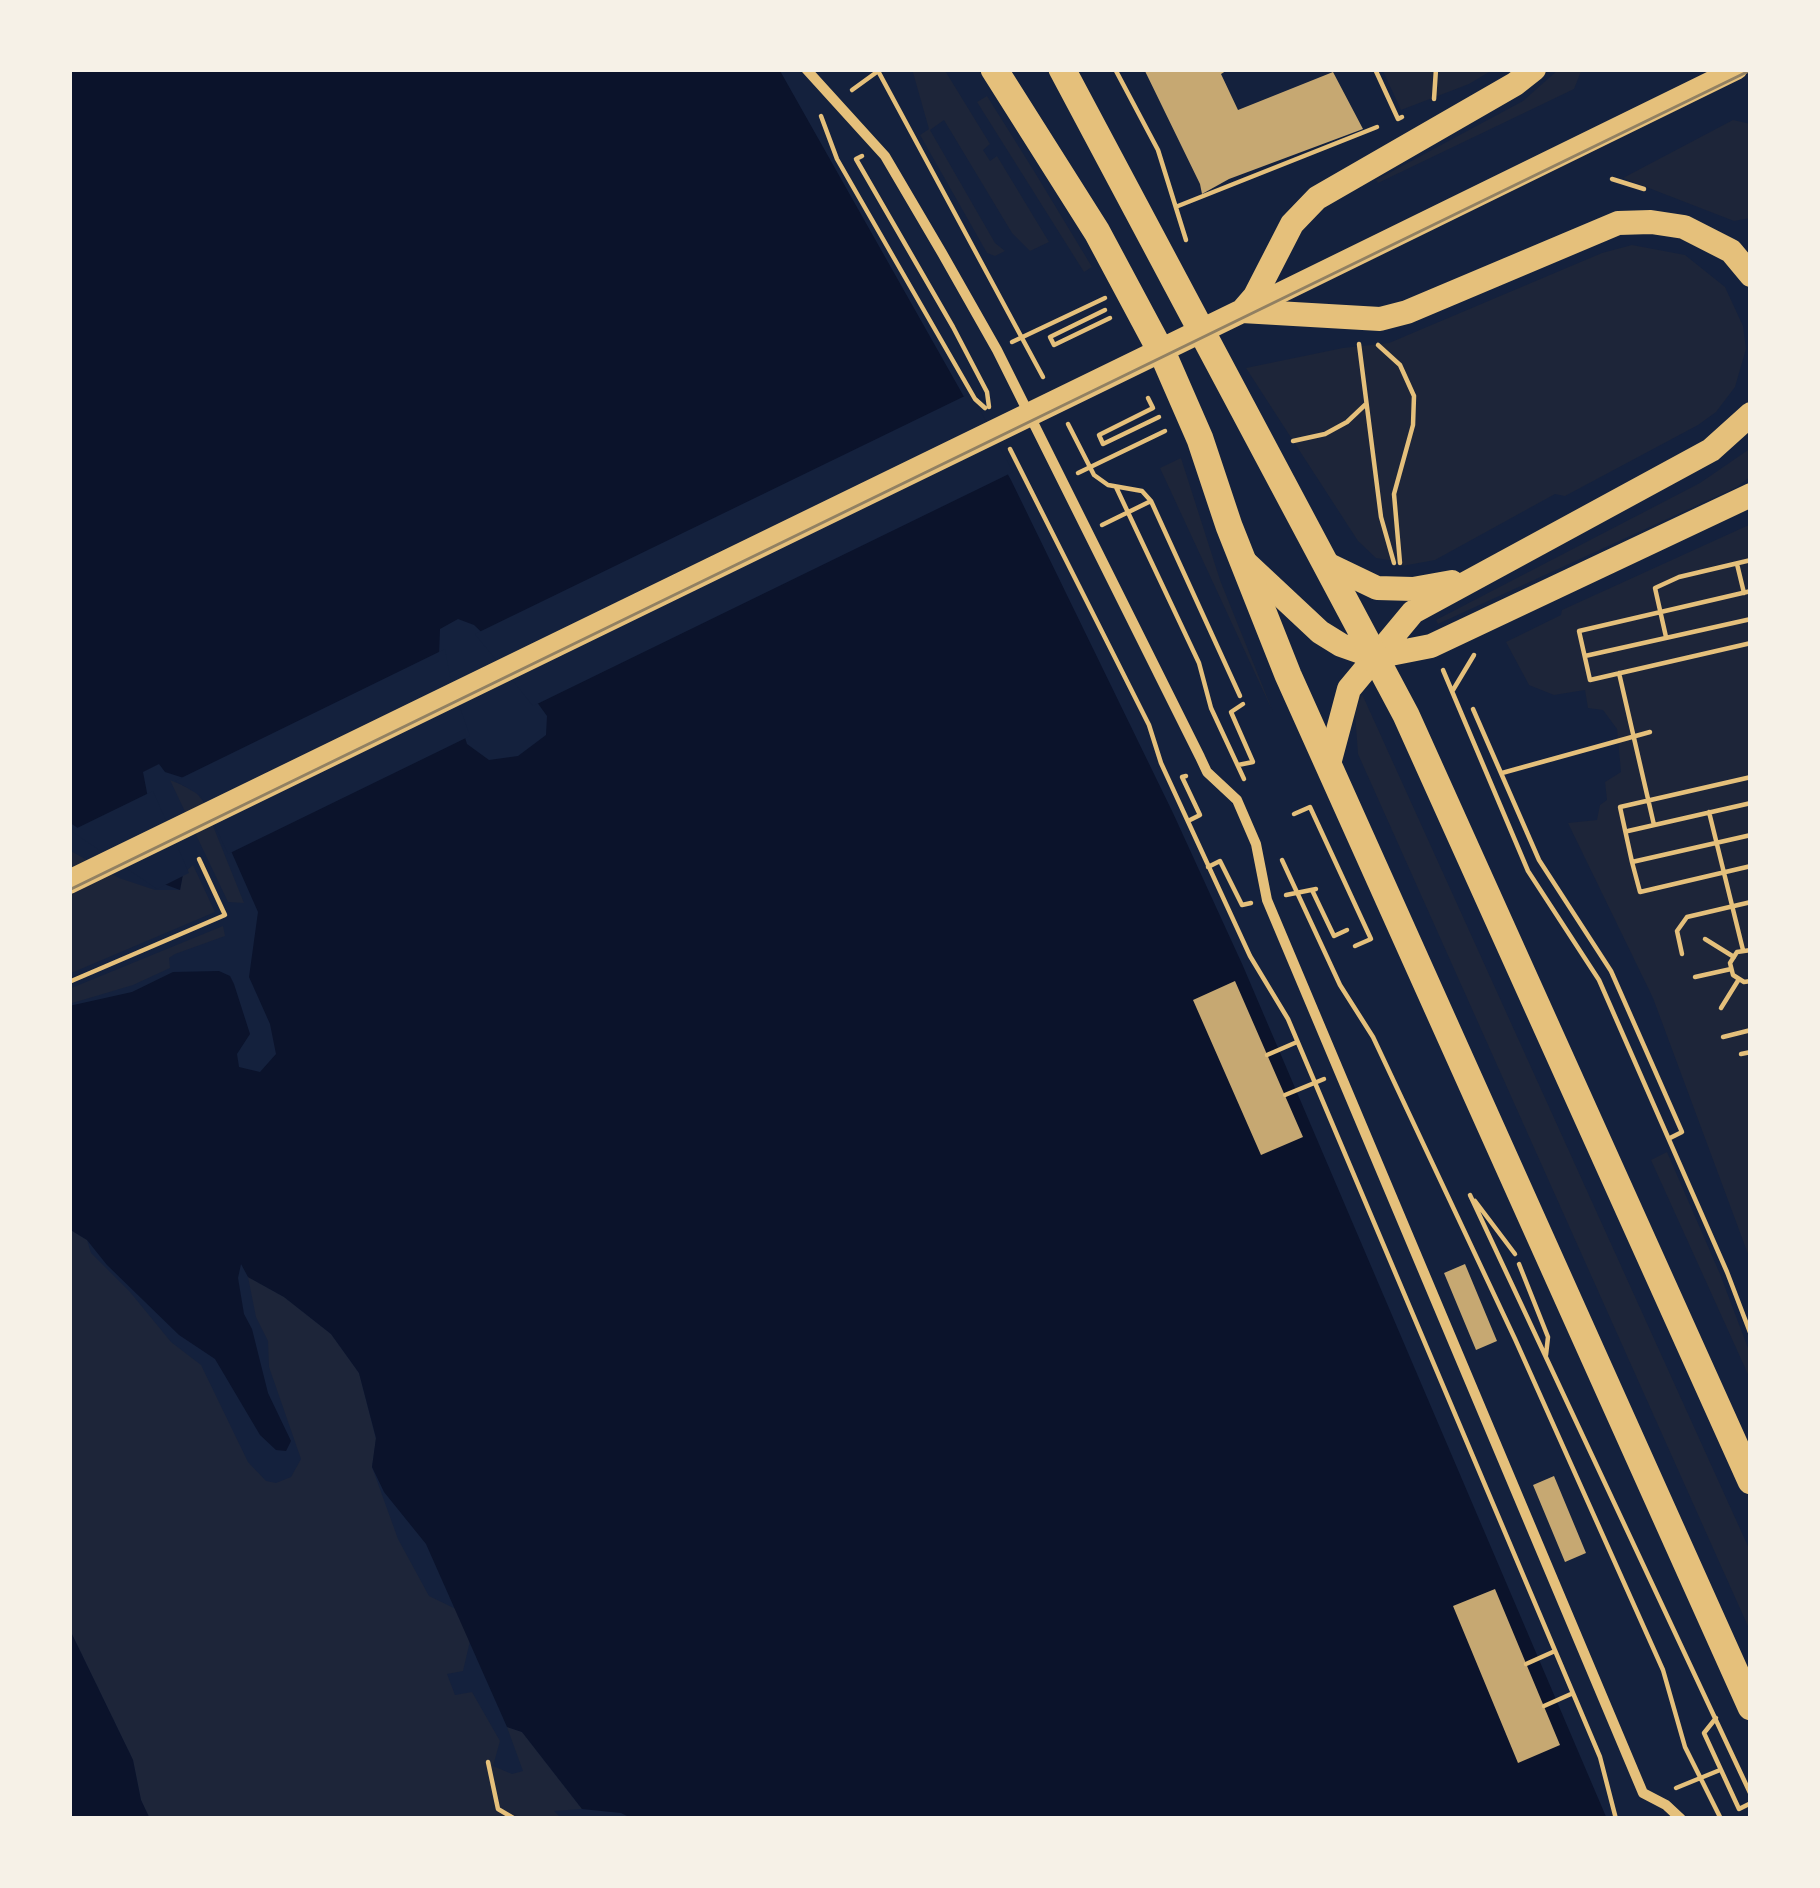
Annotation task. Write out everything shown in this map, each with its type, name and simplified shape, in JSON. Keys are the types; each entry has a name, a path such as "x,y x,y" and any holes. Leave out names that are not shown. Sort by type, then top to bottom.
{"main road":[{"path":"1062,69 1376,657 1477,869 1751,1481"},
{"path":"69,882 1236,314 1255,296 1292,224 1317,198 1534,69"},
{"path":"995,70 1096,232 1166,361 1200,439 1241,559 1329,764 1751,1707"},
{"path":"1236,314 1380,319 1407,312 1618,223 1670,224 1704,235 1731,251 1751,275"},
{"path":"1329,764 1348,689 1413,612 1711,450 1751,414"},
{"path":"1241,559 1320,632 1376,657 1452,638 1751,495"},
{"path":"1327,564 1361,582 1390,590 1472,578"}],"street":[{"path":"806,69 885,156 997,350 1200,758 1238,800 1249,823 1267,900 1643,1793 1681,1819"},
{"path":"1236,314 1737,69"}],"path":[{"path":"877,69 1052,393"},
{"path":"1375,69 1398,119 1416,111"},
{"path":"1434,105 1436,69"},
{"path":"821,114 837,159 974,399 990,412 987,392 962,343 862,169"},
{"path":"1178,206 1377,128"},
{"path":"1612,179 1644,189"},
{"path":"997,350 1095,302"},
{"path":"1107,319 1054,345 1050,337 1110,308"},
{"path":"1369,337 1400,365 1414,396 1413,425 1394,494 1401,572"},
{"path":"1359,344 1381,517 1394,564"},
{"path":"1148,398 1153,408 1099,435 1103,444 1161,416"},
{"path":"1298,440 1347,422 1366,404"},
{"path":"1061,411 1101,481 1142,491 1151,502 1240,696"},
{"path":"1062,481 1168,430"},
{"path":"1009,447 1149,725 1161,763 1250,956 1298,1042 1600,1757 1616,1819"},
{"path":"1116,488 1199,663 1211,708 1248,786"},
{"path":"1088,532 1151,502"},
{"path":"1666,638 1655,588 1679,577 1751,560"},
{"path":"1737,563 1748,592 1579,631 1590,680 1751,644"},
{"path":"1585,656 1751,619"},
{"path":"1454,690 1482,644"},
{"path":"1619,673 1654,825"},
{"path":"1446,676 1528,872 1599,980 1751,1335"},
{"path":"1243,704 1231,712 1247,747"},
{"path":"1473,709 1502,773 1509,801 1539,860 1611,971 1682,1132 1668,1139"},
{"path":"1502,773 1650,732"},
{"path":"1751,777 1619,807 1640,892 1751,866"},
{"path":"1185,784 1200,815 1188,821"},
{"path":"1625,831 1751,803"},
{"path":"1294,814 1310,807 1371,939 1354,946"},
{"path":"1709,812 1747,950 1734,957"},
{"path":"1632,862 1751,835"},
{"path":"1277,850 1340,985 1373,1036 1505,1317 1663,1670 1685,1747 1721,1819"},
{"path":"69,982 225,915 199,859"},
{"path":"1208,867 1220,861 1235,892"},
{"path":"1297,893 1314,889 1334,936 1347,930"},
{"path":"1682,955 1676,931 1687,917 1751,902"},
{"path":"1705,938 1734,957"},
{"path":"1734,957 1732,969 1739,979 1751,981"},
{"path":"1695,977 1732,969"},
{"path":"1721,1008 1739,979"},
{"path":"1723,1037 1751,1030"},
{"path":"1267,1054 1298,1042"},
{"path":"1741,1054 1751,1052"},
{"path":"1285,1095 1335,1074"},
{"path":"1546,1361 1548,1337 1515,1254 1470,1195 1546,1361 1716,1718 1751,1799 1739,1809 1704,1733 1716,1718"},
{"path":"1526,1664 1556,1651"},
{"path":"1544,1706 1598,1682"},
{"path":"488,1762 498,1809 515,1819"}],"shaded area":[{"path":"69,69 779,69 1011,480 1173,813 1243,966 1607,1819 633,1819 582,1809 522,1732 507,1727 426,1544 384,1492 372,1467 376,1438 359,1373 331,1334 284,1297 248,1277 241,1264 238,1278 244,1314 268,1393 291,1441 286,1451 276,1450 260,1435 215,1359 179,1335 87,1240 69,1229 69,1006 132,992 173,972 219,971 234,984 250,1034 237,1054 239,1067 260,1072 276,1054 270,1024 249,977 258,912 205,792 165,772 159,764 143,772 148,798 183,874 180,890 153,880 69,822","holes":["458,619 474,625 497,647 547,716 546,735 518,756 489,760 467,744 439,656 440,629"]},
{"path":"912,69 944,69 990,144 983,150 990,161 997,156 1049,242 1030,251 1012,233 944,120 930,130 995,243 1005,251 995,256 987,253 920,135 929,129"},
{"path":"1382,69 1494,69 1469,84 1401,110"},
{"path":"1559,69 1582,69 1574,89 1376,180 1523,101"},
{"path":"987,96 1092,267 1084,272 977,102"},
{"path":"1733,120 1751,124 1751,218 1734,221 1623,178"},
{"path":"1632,245 1685,255 1725,287 1743,326 1746,349 1735,387 1716,412 1698,425 1565,496 1555,494 1435,560 1402,566 1376,558 1358,541 1246,368 1389,343 1602,253"},
{"path":"1751,448 1751,476 1737,487 1438,624 1436,620 1700,483"},
{"path":"1181,458 1220,580 1273,712 1160,468"},
{"path":"1751,524 1751,1262 1653,998 1568,823 1597,820 1600,805 1607,800 1605,782 1621,772 1617,729 1603,710 1588,708 1585,690 1554,695 1529,685 1506,642 1561,615 1562,610"},
{"path":"1362,694 1751,1553 1751,1633 1358,754 1355,713"},
{"path":"170,780 194,790 203,801 244,903 228,902"},
{"path":"69,850 119,878 155,890 180,890 183,874 193,865 215,912 69,974"},
{"path":"223,926 225,936 175,954 169,958 170,968 69,1004 69,989"},
{"path":"1667,1152 1751,1356 1751,1381 1651,1160"},
{"path":"69,1229 87,1240 91,1253 171,1342 201,1365 248,1462 266,1481 291,1477 301,1459 269,1367 268,1341 256,1317 248,1277 284,1297 331,1334 359,1373 376,1439 372,1467 398,1539 429,1596 456,1609 470,1641 463,1671 447,1674 455,1695 472,1692 500,1741 493,1766 512,1774 523,1771 507,1727 522,1732 582,1809 554,1811 562,1819 150,1819 133,1760 69,1628"},
{"path":"69,1628 133,1760 150,1819 69,1819"}],"pier":[{"path":"971,393 1013,472 533,706 475,634"},
{"path":"445,649 470,736 228,854 201,796 175,781"},
{"path":"153,791 189,873 157,889 71,831"}],"building":[{"path":"1144,69 1229,69 1221,74 1238,110 1333,72 1363,129 1229,179 1202,194"},
{"path":"1235,981 1303,1137 1261,1155 1193,1000"},
{"path":"1465,1264 1497,1341 1476,1350 1444,1273"},
{"path":"1554,1476 1586,1553 1565,1562 1533,1485"},
{"path":"1495,1589 1560,1745 1518,1763 1453,1606"}],"tram line":[{"path":"69,890 1751,70"}]}
